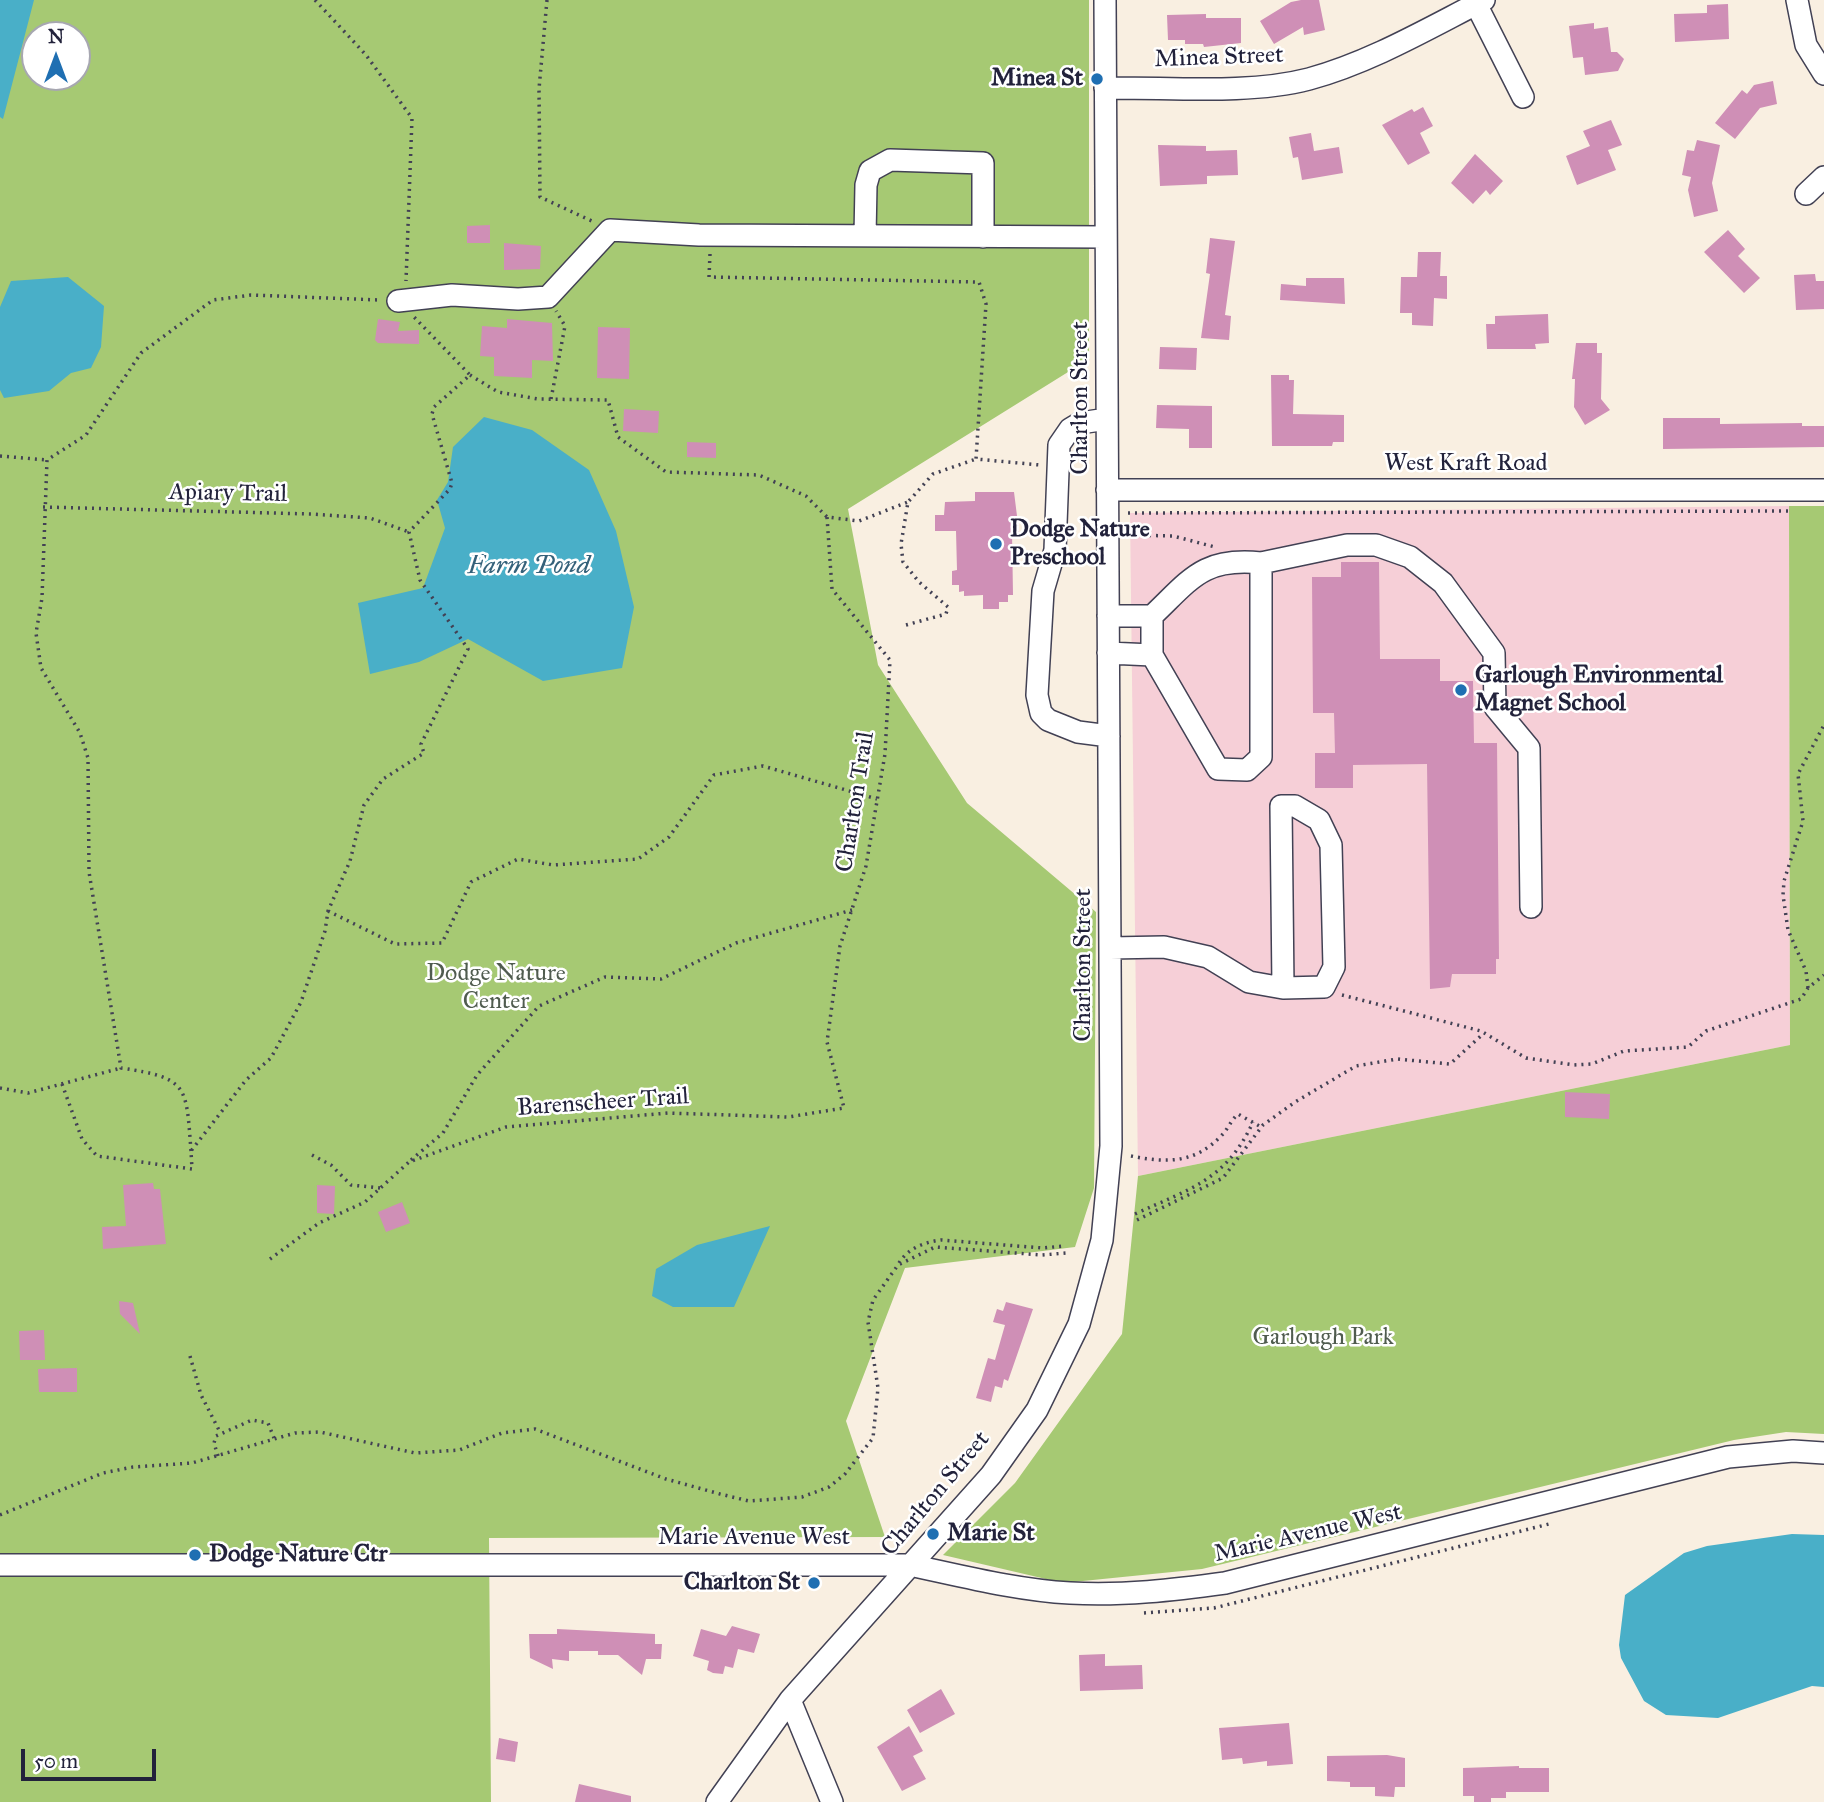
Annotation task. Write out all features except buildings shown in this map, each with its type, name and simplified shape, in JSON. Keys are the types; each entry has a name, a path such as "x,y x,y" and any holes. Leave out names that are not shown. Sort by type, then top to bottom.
{"street":[{"name":"Charlton Street","path":"717,1802 790,1700 991,1475 1037,1410 1079,1324 1102,1240 1111,1146 1105,0"},
{"path":"1797,0 1806,45 1824,74"},
{"path":"1480,2 1523,97"},
{"name":"Minea Street","path":"1105,88 1252,86 1307,79 1368,59 1480,2"},
{"path":"865,236 870,170 890,160 983,163 983,237"},
{"path":"1806,194 1824,177"},
{"path":"402,300 452,295 518,299 548,297 610,230 710,234 1106,237"},
{"path":"1107,419 1080,424 1070,429 1059,445 1055,550 1043,591 1038,705 1041,713 1056,724 1078,732 1109,736"},
{"name":"West Kraft Road","path":"1107,490 1824,490"},
{"path":"1108,616 1152,616 1203,568 1238,561 1261,563 1347,545 1376,545 1410,557 1452,594 1494,653 1495,707 1529,748 1531,907"},
{"path":"1152,616 1152,655 1218,769 1247,770 1261,757 1261,563"},
{"path":"1108,653 1152,655"},
{"path":"1110,948 1164,947 1208,957 1249,982 1283,988 1324,987 1334,967 1331,845 1319,820 1295,806 1281,806 1283,988"},
{"name":"Marie Avenue West","path":"0,1565 911,1565 1018,1587 1068,1593 1112,1594 1225,1583 1728,1457 1793,1451 1824,1453"},
{"path":"790,1700 832,1802"}],"path":[{"path":"315,0 366,55 412,118 402,300 470,375 498,392 551,399 608,400 618,438 666,472 760,475 806,496 827,517 859,521 908,502 933,474 976,459 1057,467"},
{"path":"547,0 539,89 540,197 610,230"},
{"path":"710,234 709,277 979,282 986,304 976,459"},
{"path":"0,456 47,460 86,435 141,354 213,300 251,295 402,300"},
{"path":"551,399 565,326"},
{"path":"191,1151 246,1080 271,1058 301,1002 328,911 350,862 364,806 383,779 424,753 421,744 468,649 420,580 409,532 450,489 452,483 432,414 434,407 470,375"},
{"path":"47,460 38,645 41,668 80,733 88,758 89,872 121,1068"},
{"path":"906,625 946,614 948,607 919,582 903,562 901,544 908,502"},
{"name":"Apiary Trail","path":"43,507 335,515 370,518 409,532"},
{"path":"1128,513 1796,511"},
{"name":"Charlton Trail","path":"827,517 832,589 890,660 885,754 878,799 866,866 840,946 827,1042 844,1108"},
{"path":"1128,535 1173,536 1207,542 1238,561"},
{"path":"1808,988 1806,971 1788,930 1783,895 1784,881 1803,821 1798,774 1824,725"},
{"path":"328,911 395,944 442,943 471,882 518,859 552,865 638,859 669,837 713,775 763,766 878,799"},
{"path":"409,1162 443,1133 477,1075 539,1006 605,977 661,979 736,943 852,910"},
{"path":"1324,987 1345,996 1444,1019 1483,1034 1526,1058 1551,1064 1592,1063 1624,1051 1688,1047 1706,1031 1801,999 1808,988 1824,975"},
{"path":"1137,1220 1223,1178 1261,1127 1295,1102 1356,1066 1397,1059 1450,1064 1483,1034"},
{"path":"0,1088 28,1093 121,1068 163,1074 178,1087 188,1105 192,1169 97,1156 82,1139 62,1084"},
{"name":"Barenscheer Trail","path":"270,1259 319,1223 365,1202 409,1162 506,1127 668,1113 788,1117 844,1108"},
{"path":"1131,1156 1160,1163 1186,1157 1216,1141 1238,1114 1261,1127"},
{"path":"1135,1214 1209,1180 1234,1154 1253,1122"},
{"path":"312,1155 331,1166 351,1185 380,1188"},
{"path":"0,1515 103,1473 159,1464 192,1463 274,1438 295,1433 320,1432 415,1453 459,1450 502,1433 535,1429 699,1489 749,1501 802,1497 829,1487 845,1474 873,1438 878,1388 868,1322 873,1300 905,1254 931,1242 1064,1246"},
{"path":"898,1265 936,1247 1042,1255 1066,1253"},
{"path":"190,1356 201,1395 221,1433"},
{"path":"218,1456 214,1443 221,1433 257,1419 268,1423 274,1438"}],"shaded area":[{"name":"Garlough Environmental Magnet School","path":"1789,506 1790,1045 1138,1176 1130,513"}],"green space":[{"name":"Dodge Nature Center","path":"0,0 1089,0 1089,359 848,509 878,665 967,803 1096,912 1094,1188 1075,1247 905,1268 846,1421 885,1537 489,1538 491,1802 0,1802"},
{"name":"Garlough Park","path":"1789,506 1824,506 1824,1434 1786,1432 1734,1440 1202,1569 1063,1583 943,1555 1015,1483 1122,1334 1138,1176 1790,1045"}],"water":[{"path":"0,0 34,0 29,21 21,21 21,50 3,119 0,117"},
{"path":"68,277 104,306 101,347 91,368 71,373 49,391 4,398 0,390 0,307 11,281"},
{"name":"Farm Pond","path":"484,417 532,430 589,470 616,531 634,607 622,668 543,681 468,639 419,662 370,674 358,603 423,588 445,528 437,500 448,482 453,447"},
{"path":"770,1226 734,1307 673,1307 652,1296 656,1269 697,1245"},
{"path":"1792,1534 1824,1535 1824,1687 1812,1686 1718,1718 1666,1715 1644,1701 1621,1658 1619,1645 1625,1595 1684,1553 1707,1546"}],"place":[{"name":"Minea St","path":"1097,79"},
{"name":"Dodge Nature Preschool","path":"996,544"},
{"name":"Garlough Environmental Magnet School","path":"1461,690"},
{"name":"Marie St","path":"933,1534"},
{"name":"Dodge Nature Ctr","path":"195,1555"},
{"name":"Charlton St","path":"814,1583"}]}
